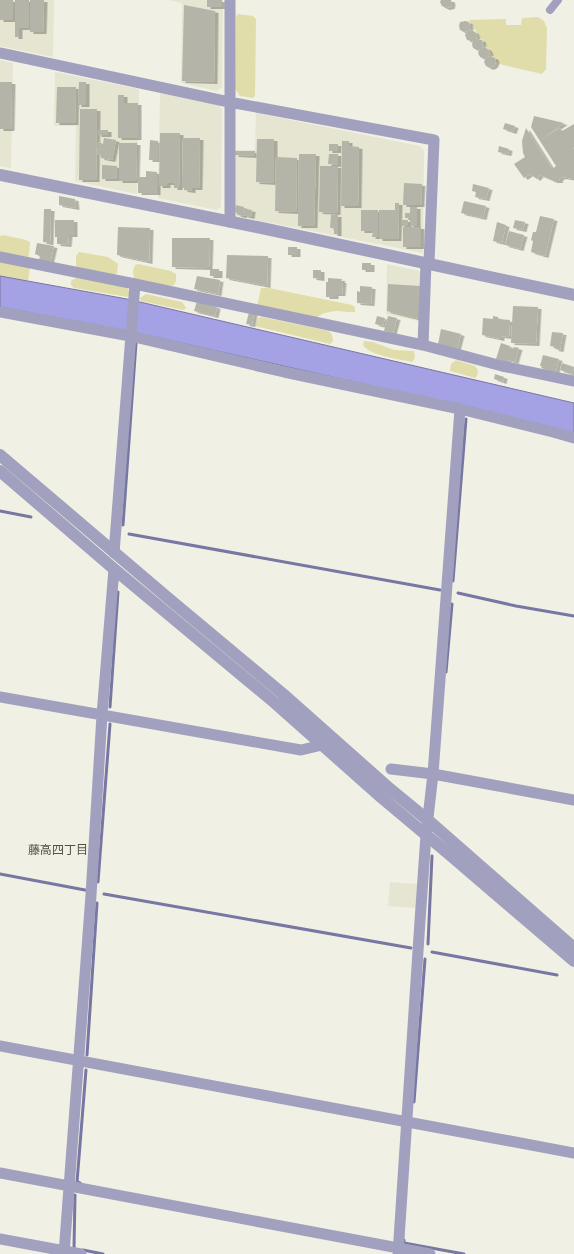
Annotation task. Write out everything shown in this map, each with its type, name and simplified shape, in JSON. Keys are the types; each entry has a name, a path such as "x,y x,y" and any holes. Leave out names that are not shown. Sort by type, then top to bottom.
{"street":[{"path":"230,0 230,222"},
{"path":"550,10 558,0"},
{"path":"0,53 229,102 434,140 423,345"},
{"path":"0,175 428,263 574,295"},
{"path":"0,257 423,345 502,366 574,381"},
{"path":"114,553 135,284"},
{"path":"0,312 130,336 284,372 460,409 574,438"},
{"path":"398,1251 426,835 433,774 448,587 460,409"},
{"path":"0,455 114,553 283,694 390,789 574,948"},
{"path":"0,471 114,569 275,703 382,798 574,961"},
{"path":"64,1252 92,887 102,715 114,569"},
{"path":"0,697 302,750 322,744"},
{"path":"391,768 433,774 574,800"},
{"path":"0,1046 574,1153"},
{"path":"0,1173 398,1251 430,1254"},
{"path":"0,1239 81,1254"}],"shaded area":[{"path":"0,0 54,0 53,57 0,46"},
{"path":"169,0 223,0 222,87 217,91 181,83 182,3"},
{"path":"238,14 253,16 256,19 255,96 253,98 240,96 235,89 236,16"},
{"path":"538,17 544,21 547,28 546,69 542,74 498,63 469,21 506,19 506,25 521,25 522,18"},
{"path":"0,60 13,63 11,168 0,166"},
{"path":"55,72 139,89 137,194 75,181 76,126 54,126"},
{"path":"160,93 219,105 222,110 221,207 217,210 158,198"},
{"path":"256,113 420,146 424,151 423,253 236,216 234,213 235,150 255,150"},
{"path":"3,235 30,242 28,258 0,254 0,236"},
{"path":"79,252 108,257 118,264 117,273 115,275 76,267 76,256"},
{"path":"0,261 30,267 28,281 0,276"},
{"path":"138,264 171,271 176,274 176,281 174,285 167,287 134,279 133,271 135,265"},
{"path":"387,264 419,271 423,275 422,322 386,314"},
{"path":"0,276 127,299 574,403 574,434 466,407 128,331 0,307"},
{"path":"76,278 125,285 129,291 129,296 74,288 71,285 71,281"},
{"path":"261,288 269,288 352,305 355,307 355,312 329,312 320,315 315,319 257,306"},
{"path":"146,294 182,302 186,309 183,310 141,301 140,298"},
{"path":"262,317 329,331 332,335 333,341 330,344 256,326 258,318"},
{"path":"364,341 373,342 394,350 414,351 415,358 412,362 372,352 363,345"},
{"path":"456,360 475,366 478,370 477,376 475,378 450,371 451,364"},
{"path":"390,882 417,884 416,908 388,906"}],"building":[{"path":"0,0 13,0 13,20 0,20"},
{"path":"15,0 29,0 29,28 19,28 19,37 15,37"},
{"path":"30,0 44,0 43,32 30,32"},
{"path":"207,0 222,0 222,7 207,7"},
{"path":"441,0 451,0 451,7 446,8 442,6 440,2"},
{"path":"184,5 215,11 214,82 182,81"},
{"path":"460,22 469,22 469,31 471,30 475,32 477,36 476,39 482,40 482,48 484,47 488,49 490,53 488,57 490,56 495,58 496,62 494,66 490,68 486,66 484,62 486,58 484,59 480,57 478,53 480,49 477,50 473,48 473,41 467,40 465,35 467,31 464,32 460,30"},
{"path":"0,82 12,82 11,129 0,129"},
{"path":"79,82 86,82 86,105 78,105"},
{"path":"57,87 76,87 75,123 56,123"},
{"path":"118,95 124,95 124,103 138,103 138,138 118,138"},
{"path":"80,109 97,109 96,180 79,180"},
{"path":"534,116 564,123 542,139 560,128 562,131 574,124 574,179 562,177 559,179 560,181 554,181 540,175 537,179 530,174 524,178 514,164 525,157 523,153 522,141 526,128 552,169 556,166 531,127"},
{"path":"505,123 515,126 513,132 503,129"},
{"path":"98,130 108,130 108,135 98,135"},
{"path":"160,133 180,133 179,188 174,188 174,183 167,183 167,186 159,186"},
{"path":"104,138 116,140 112,160 101,158 101,155 97,154 99,142 103,144"},
{"path":"183,138 200,138 199,188 192,188 192,191 184,190 184,188 182,188"},
{"path":"257,139 274,139 274,183 256,182"},
{"path":"150,140 158,141 158,160 149,160"},
{"path":"342,141 349,141 349,146 359,147 358,206 341,206"},
{"path":"119,143 137,143 136,181 119,181"},
{"path":"329,144 338,144 338,151 329,151"},
{"path":"499,146 509,149 508,154 498,152"},
{"path":"235,151 255,151 255,156 235,155"},
{"path":"299,154 316,154 314,226 298,226"},
{"path":"329,154 338,154 338,165 328,164"},
{"path":"276,157 297,158 296,212 275,211"},
{"path":"102,165 117,166 116,179 102,179"},
{"path":"320,166 338,166 337,213 319,212"},
{"path":"146,171 157,172 157,193 138,193 138,177 146,177"},
{"path":"404,183 422,184 421,205 403,205"},
{"path":"473,184 489,188 486,199 475,197 476,192 472,191"},
{"path":"59,196 75,199 76,208 59,205"},
{"path":"464,201 486,206 483,218 461,213"},
{"path":"395,203 399,203 398,239 379,239 379,210 395,210"},
{"path":"236,205 244,207 243,216 238,215 235,211"},
{"path":"410,207 417,207 417,226 410,226 410,218 405,218 405,213 410,213"},
{"path":"44,209 51,209 50,243 43,242"},
{"path":"245,209 252,210 251,217 243,215"},
{"path":"361,210 378,210 378,237 372,237 373,231 361,231"},
{"path":"331,215 338,215 338,234 334,234 334,228 330,228"},
{"path":"540,216 554,219 545,256 531,252 533,232 536,232"},
{"path":"55,220 74,220 74,235 69,235 68,245 57,244 57,237 55,237"},
{"path":"401,220 408,220 408,226 401,226"},
{"path":"515,220 525,222 523,230 513,228"},
{"path":"497,222 506,225 502,243 493,241"},
{"path":"118,227 150,228 149,262 117,255"},
{"path":"403,227 421,227 421,247 403,247"},
{"path":"509,231 524,235 520,249 505,245"},
{"path":"172,238 210,238 209,268 172,267"},
{"path":"37,243 54,246 50,263 39,260 40,256 35,254"},
{"path":"288,247 297,247 297,255 288,255"},
{"path":"227,255 268,256 267,286 226,278"},
{"path":"362,263 371,263 371,270 362,270"},
{"path":"210,269 219,269 219,276 210,276"},
{"path":"313,270 321,270 321,279 313,278"},
{"path":"197,276 220,280 218,294 194,289"},
{"path":"328,278 342,279 342,294 335,294 335,297 326,297 326,282 328,282"},
{"path":"388,284 420,286 419,319 387,311"},
{"path":"360,286 372,287 371,304 357,303 357,291 360,292"},
{"path":"197,301 217,307 215,316 194,311"},
{"path":"513,306 538,307 536,344 511,343"},
{"path":"249,312 254,313 252,325 246,324"},
{"path":"377,316 385,318 383,326 375,324"},
{"path":"388,316 397,318 393,333 384,331"},
{"path":"493,316 498,317 498,319 510,320 509,337 501,336 501,339 482,335 483,318 493,319"},
{"path":"441,329 461,334 457,349 438,344"},
{"path":"552,332 563,333 560,350 555,349 556,347 550,346"},
{"path":"501,343 510,346 509,348 519,348 515,362 508,360 507,362 496,359"},
{"path":"543,355 559,359 556,371 554,372 541,368 542,366 540,366"},
{"path":"562,363 574,367 572,374 560,370"},
{"path":"495,374 504,377 503,382 494,379"}],"waterway":[{"path":"123,525 136,343"},
{"path":"453,581 466,419"},
{"path":"0,511 31,517"},
{"path":"129,534 440,590"},
{"path":"110,707 118,592"},
{"path":"458,593 516,606 574,616"},
{"path":"446,672 452,604"},
{"path":"98,882 110,724"},
{"path":"428,944 432,856"},
{"path":"0,874 85,890"},
{"path":"104,894 411,948"},
{"path":"87,1055 97,903"},
{"path":"432,952 557,975"},
{"path":"414,1102 425,959"},
{"path":"80,1183 77,1182 86,1070"},
{"path":"75,1195 75,1249"},
{"path":"404,1240 404,1243 464,1254"},
{"path":"83,1250 103,1254"}],"district":[{"name":"藤高四丁目","path":"58,850"}]}
